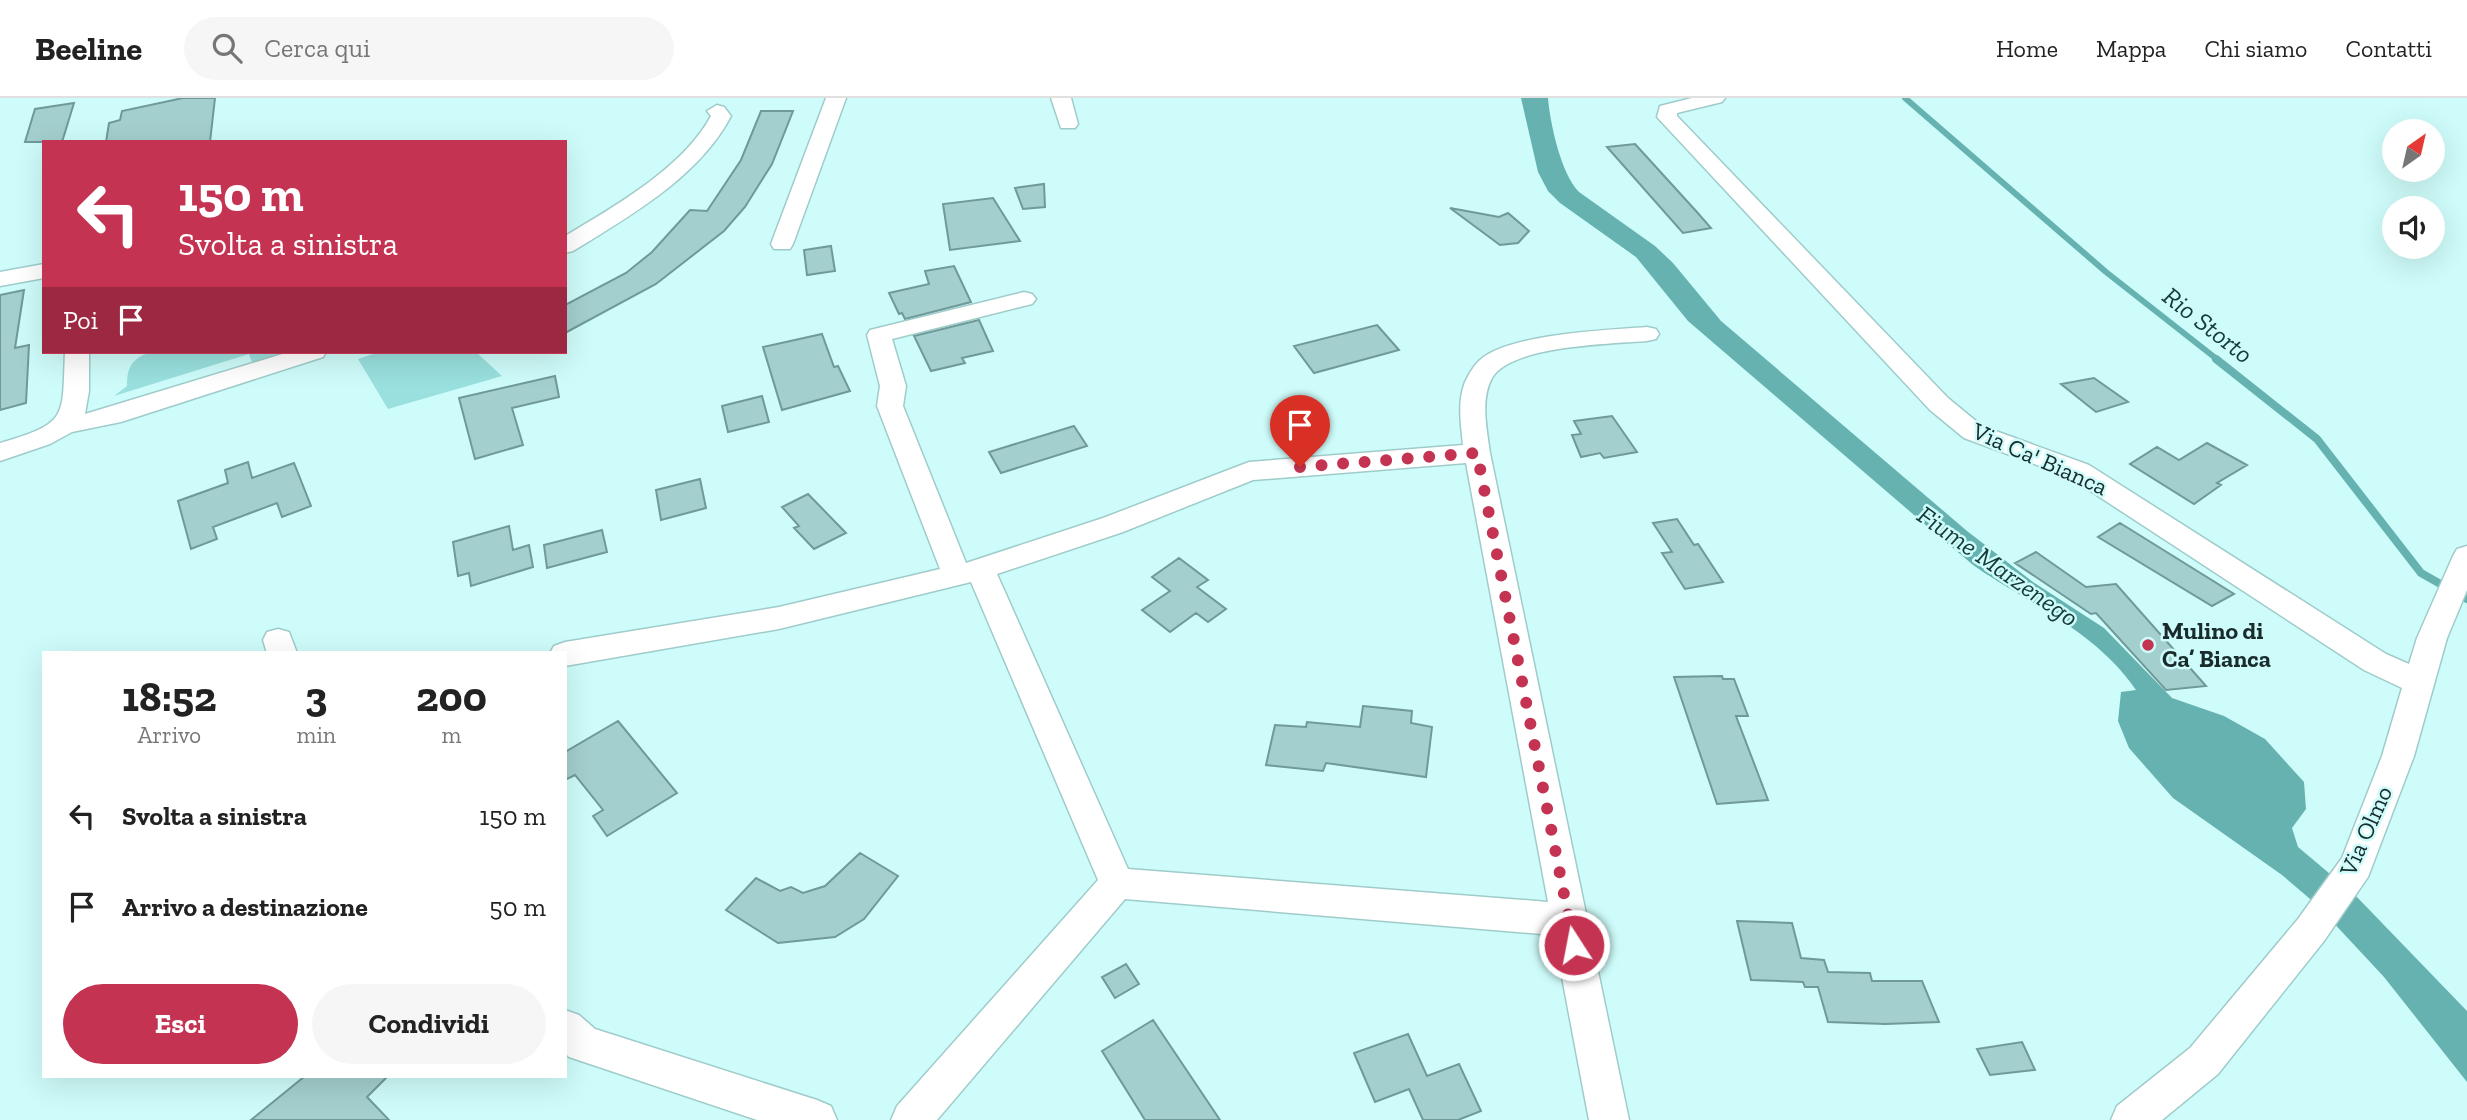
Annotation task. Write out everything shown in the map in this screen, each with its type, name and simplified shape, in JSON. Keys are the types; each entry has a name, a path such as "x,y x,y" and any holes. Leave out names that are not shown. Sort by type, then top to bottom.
{"street":[{"path":"782,244 836,98"},
{"path":"1060,98 1068,124"},
{"name":"Via Ca' Bianca","path":"1715,98 1667,110 1667,117 1939,404 1973,432 2079,471 2416,690"},
{"path":"567,245 622,211 683,162 717,126 721,116 717,111"},
{"path":"0,279 42,271"},
{"path":"1024,299 878,335 893,386 890,406 1118,883"},
{"path":"1609,1120 1477,453 1472,407 1488,365 1510,354 1647,334"},
{"path":"0,452 44,437 64,424 74,410 77,354"},
{"path":"64,424 83,424 112,416 308,354"},
{"path":"567,654 779,618 969,572 1113,525 1249,471 1477,453"},
{"name":"Via Olmo","path":"2131,1120 2204,1061 2311,930 2356,866 2398,756 2416,690 2466,558"},
{"path":"1118,883 1569,920"},
{"path":"911,1120 1118,883"},
{"path":"567,1030 583,1044 817,1120"}],"shaded area":[{"path":"146,354 249,354 114,396 127,386 132,364"},
{"path":"249,354 289,354 253,365"},
{"path":"373,354 478,354 502,376 388,409 358,359"}],"water":[{"name":"Fiume Marzenego","path":"1521,98 1548,98 1558,148 1567,173 1579,192 1655,246 1673,263 1721,321 1967,531 2033,582 2104,628 2172,698 2224,716 2265,739 2304,782 2306,809 2292,828 2298,847 2355,895 2467,1011 2467,1082 2384,977 2316,904 2282,875 2173,798 2129,748 2118,721 2121,692 2136,690 2105,654 2068,625 1983,572 1949,545 1688,321 1636,257 1560,203 1548,191 1538,172"}],"building":[{"path":"183,98 215,98 210,140 106,140 109,123 120,120 122,111"},
{"path":"74,103 63,140 25,142 35,109"},
{"path":"761,111 793,111 772,164 745,207 724,231 656,284 567,332 567,304 626,273 652,252 690,210 707,211 741,160"},
{"path":"1635,144 1711,228 1683,233 1607,147"},
{"path":"1044,184 1045,207 1023,209 1015,188"},
{"path":"993,198 1020,241 950,250 943,204"},
{"path":"1450,208 1499,217 1508,213 1529,231 1518,243 1500,245"},
{"path":"831,246 835,271 807,275 804,250"},
{"path":"954,266 971,302 905,319 902,313 899,314 889,293 929,284 925,271"},
{"path":"24,290 15,348 29,345 26,403 0,410 0,295"},
{"path":"979,320 993,351 962,358 965,363 931,371 914,336"},
{"path":"1377,325 1399,350 1314,373 1294,346"},
{"path":"822,334 834,367 838,366 850,391 782,410 763,347"},
{"path":"555,376 559,397 512,408 523,445 475,459 459,398"},
{"path":"2094,378 2128,402 2096,412 2061,384"},
{"path":"762,396 769,422 728,432 722,406"},
{"path":"1612,416 1637,452 1604,458 1600,453 1581,457 1572,435 1581,434 1574,421"},
{"path":"1074,426 1087,446 1001,473 989,452"},
{"path":"2207,443 2247,465 2217,483 2221,485 2194,504 2130,464 2157,447 2179,460"},
{"path":"248,462 252,478 294,463 311,506 282,517 277,503 213,527 217,539 191,549 178,501 228,483 225,470"},
{"path":"700,479 706,508 661,520 656,490"},
{"path":"808,494 846,533 814,549 794,528 799,526 782,507"},
{"path":"1677,519 1694,545 1698,544 1723,582 1685,589 1662,553 1672,552 1653,523"},
{"path":"2120,523 2234,594 2212,606 2098,537"},
{"path":"509,526 513,550 529,545 533,567 471,586 469,573 458,576 453,542"},
{"path":"602,530 607,552 547,568 544,545"},
{"name":"Mulino di Ca’ Bianca","path":"2036,552 2086,587 2116,584 2206,686 2166,690 2096,613 2091,614 2015,563"},
{"path":"1179,558 1208,580 1197,587 1226,609 1208,622 1196,613 1170,632 1142,610 1170,591 1152,577"},
{"path":"1722,676 1723,679 1734,679 1748,716 1736,716 1768,800 1717,804 1674,677"},
{"path":"1363,706 1412,711 1411,723 1432,727 1426,777 1326,763 1323,771 1266,765 1275,725 1306,727 1307,722 1360,727"},
{"path":"618,721 677,793 607,836 593,816 603,810 575,775 567,779 567,751"},
{"path":"860,853 898,876 864,919 835,937 778,943 726,910 756,878 780,891 791,887 803,893 825,886"},
{"path":"1737,921 1792,923 1801,958 1824,960 1828,972 1870,973 1872,981 1922,981 1939,1022 1828,1022 1818,987 1805,987 1803,982 1751,980"},
{"path":"1126,964 1139,984 1115,998 1102,977"},
{"path":"1153,1020 1220,1120 1145,1120 1102,1051"},
{"path":"1408,1034 1427,1076 1459,1064 1481,1111 1458,1120 1423,1120 1409,1089 1375,1102 1354,1053"},
{"path":"2022,1042 2035,1070 1990,1075 1977,1049"},
{"path":"303,1078 386,1078 367,1097 389,1120 251,1120"}],"waterway":[{"name":"Rio Storto","path":"1905,98 2106,272 2218,360"},
{"name":"Rio Storto","path":"2216,359 2317,439 2421,573 2467,599"}],"place":[{"name":"Mulino di Ca’ Bianca","path":"2148,645"}],"route":[{"path":"1300,467 1477,453 1574,945"}]}
